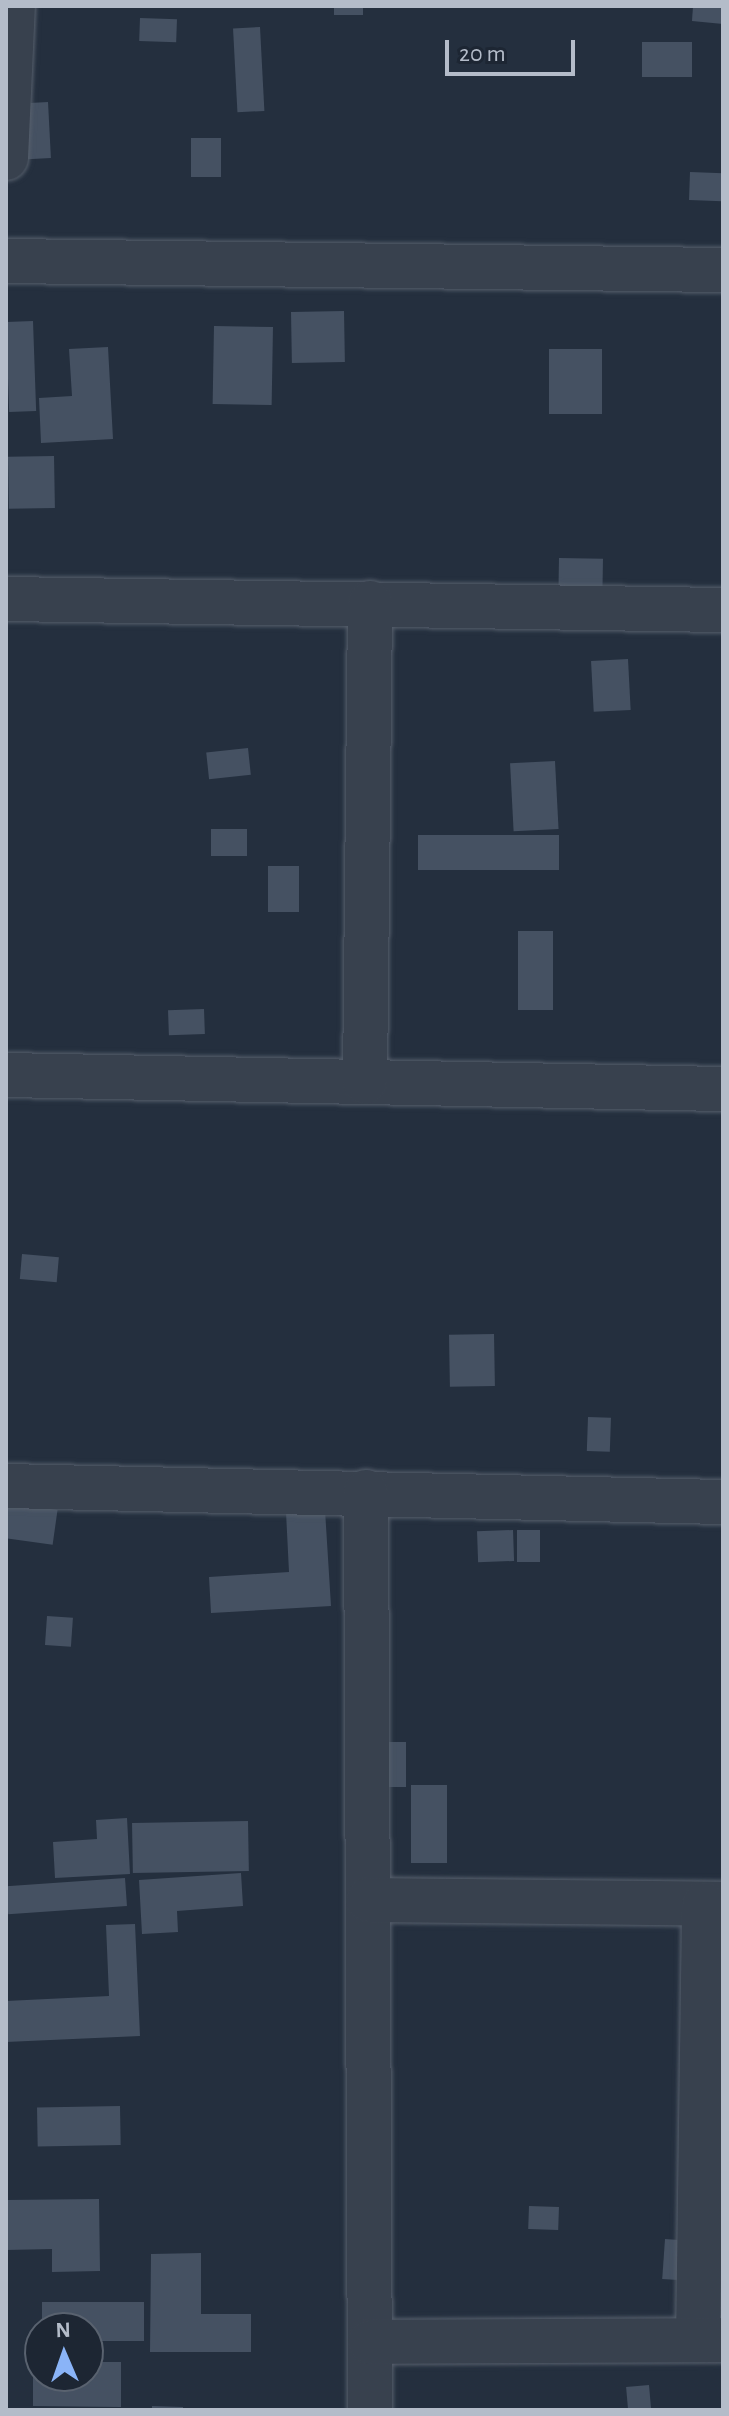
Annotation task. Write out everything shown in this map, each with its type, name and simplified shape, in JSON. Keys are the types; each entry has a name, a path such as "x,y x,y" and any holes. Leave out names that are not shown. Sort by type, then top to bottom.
{"street":[{"path":"6,158 13,6"},
{"path":"6,261 723,270"},
{"path":"6,599 723,610"},
{"path":"365,1082 370,603"},
{"path":"6,1075 723,1089"},
{"path":"6,1486 723,1502"},
{"path":"366,1492 370,2410"},
{"path":"368,1900 714,1904 711,2340 370,2342"}],"building":[{"path":"334,6 363,6 363,15 334,15"},
{"path":"693,6 723,6 723,24 692,21"},
{"path":"140,18 177,19 176,42 139,41"},
{"path":"260,27 264,111 237,112 233,28"},
{"path":"642,42 692,42 692,77 642,77"},
{"path":"48,102 51,158 23,159 20,103"},
{"path":"191,138 221,138 221,177 191,177"},
{"path":"690,172 723,173 722,201 689,200"},
{"path":"344,311 345,362 292,363 291,312"},
{"path":"33,321 36,411 9,412 6,322"},
{"path":"214,326 273,327 272,405 213,404"},
{"path":"108,347 113,439 41,443 39,398 72,396 69,349"},
{"path":"549,349 602,349 602,414 549,414"},
{"path":"54,456 55,508 9,509 8,457"},
{"path":"559,558 603,559 602,590 558,589"},
{"path":"628,659 631,710 594,712 591,661"},
{"path":"248,748 251,775 209,779 206,752"},
{"path":"555,761 559,829 514,831 510,763"},
{"path":"211,829 247,829 247,856 211,856"},
{"path":"418,835 559,835 559,870 418,870"},
{"path":"268,866 299,866 299,912 268,912"},
{"path":"518,931 553,931 553,1010 518,1010"},
{"path":"204,1009 205,1034 169,1035 168,1010"},
{"path":"22,1254 59,1257 57,1282 20,1279"},
{"path":"494,1334 495,1386 450,1387 449,1335"},
{"path":"588,1417 611,1418 610,1452 587,1451"},
{"path":"7,1503 58,1510 53,1545 6,1538"},
{"path":"325,1510 331,1606 211,1613 209,1577 289,1572 286,1512"},
{"path":"513,1530 514,1561 478,1562 477,1531"},
{"path":"517,1530 540,1530 540,1562 517,1562"},
{"path":"47,1616 73,1618 71,1647 45,1645"},
{"path":"378,1742 406,1742 406,1787 378,1787"},
{"path":"411,1785 447,1785 447,1863 411,1863"},
{"path":"127,1818 130,1874 55,1878 53,1842 97,1839 96,1820"},
{"path":"248,1821 249,1871 133,1873 132,1823"},
{"path":"241,1873 243,1906 177,1911 178,1932 142,1934 139,1880"},
{"path":"125,1878 127,1906 8,1914 6,1886"},
{"path":"135,1924 140,2036 6,2042 6,2001 109,1996 106,1925"},
{"path":"120,2106 121,2145 38,2146 37,2107"},
{"path":"99,2199 100,2271 52,2272 52,2249 6,2250 6,2200"},
{"path":"529,2206 559,2207 558,2230 528,2229"},
{"path":"665,2239 693,2241 690,2281 662,2279"},
{"path":"201,2253 201,2314 251,2314 251,2352 150,2352 151,2254"},
{"path":"42,2302 144,2302 144,2341 104,2341 104,2312 42,2312"},
{"path":"104,2362 121,2362 121,2407 33,2406 33,2392 104,2392"},
{"path":"649,2385 651,2410 628,2410 626,2387"},
{"path":"152,2406 183,2407 183,2410 152,2410"}]}
